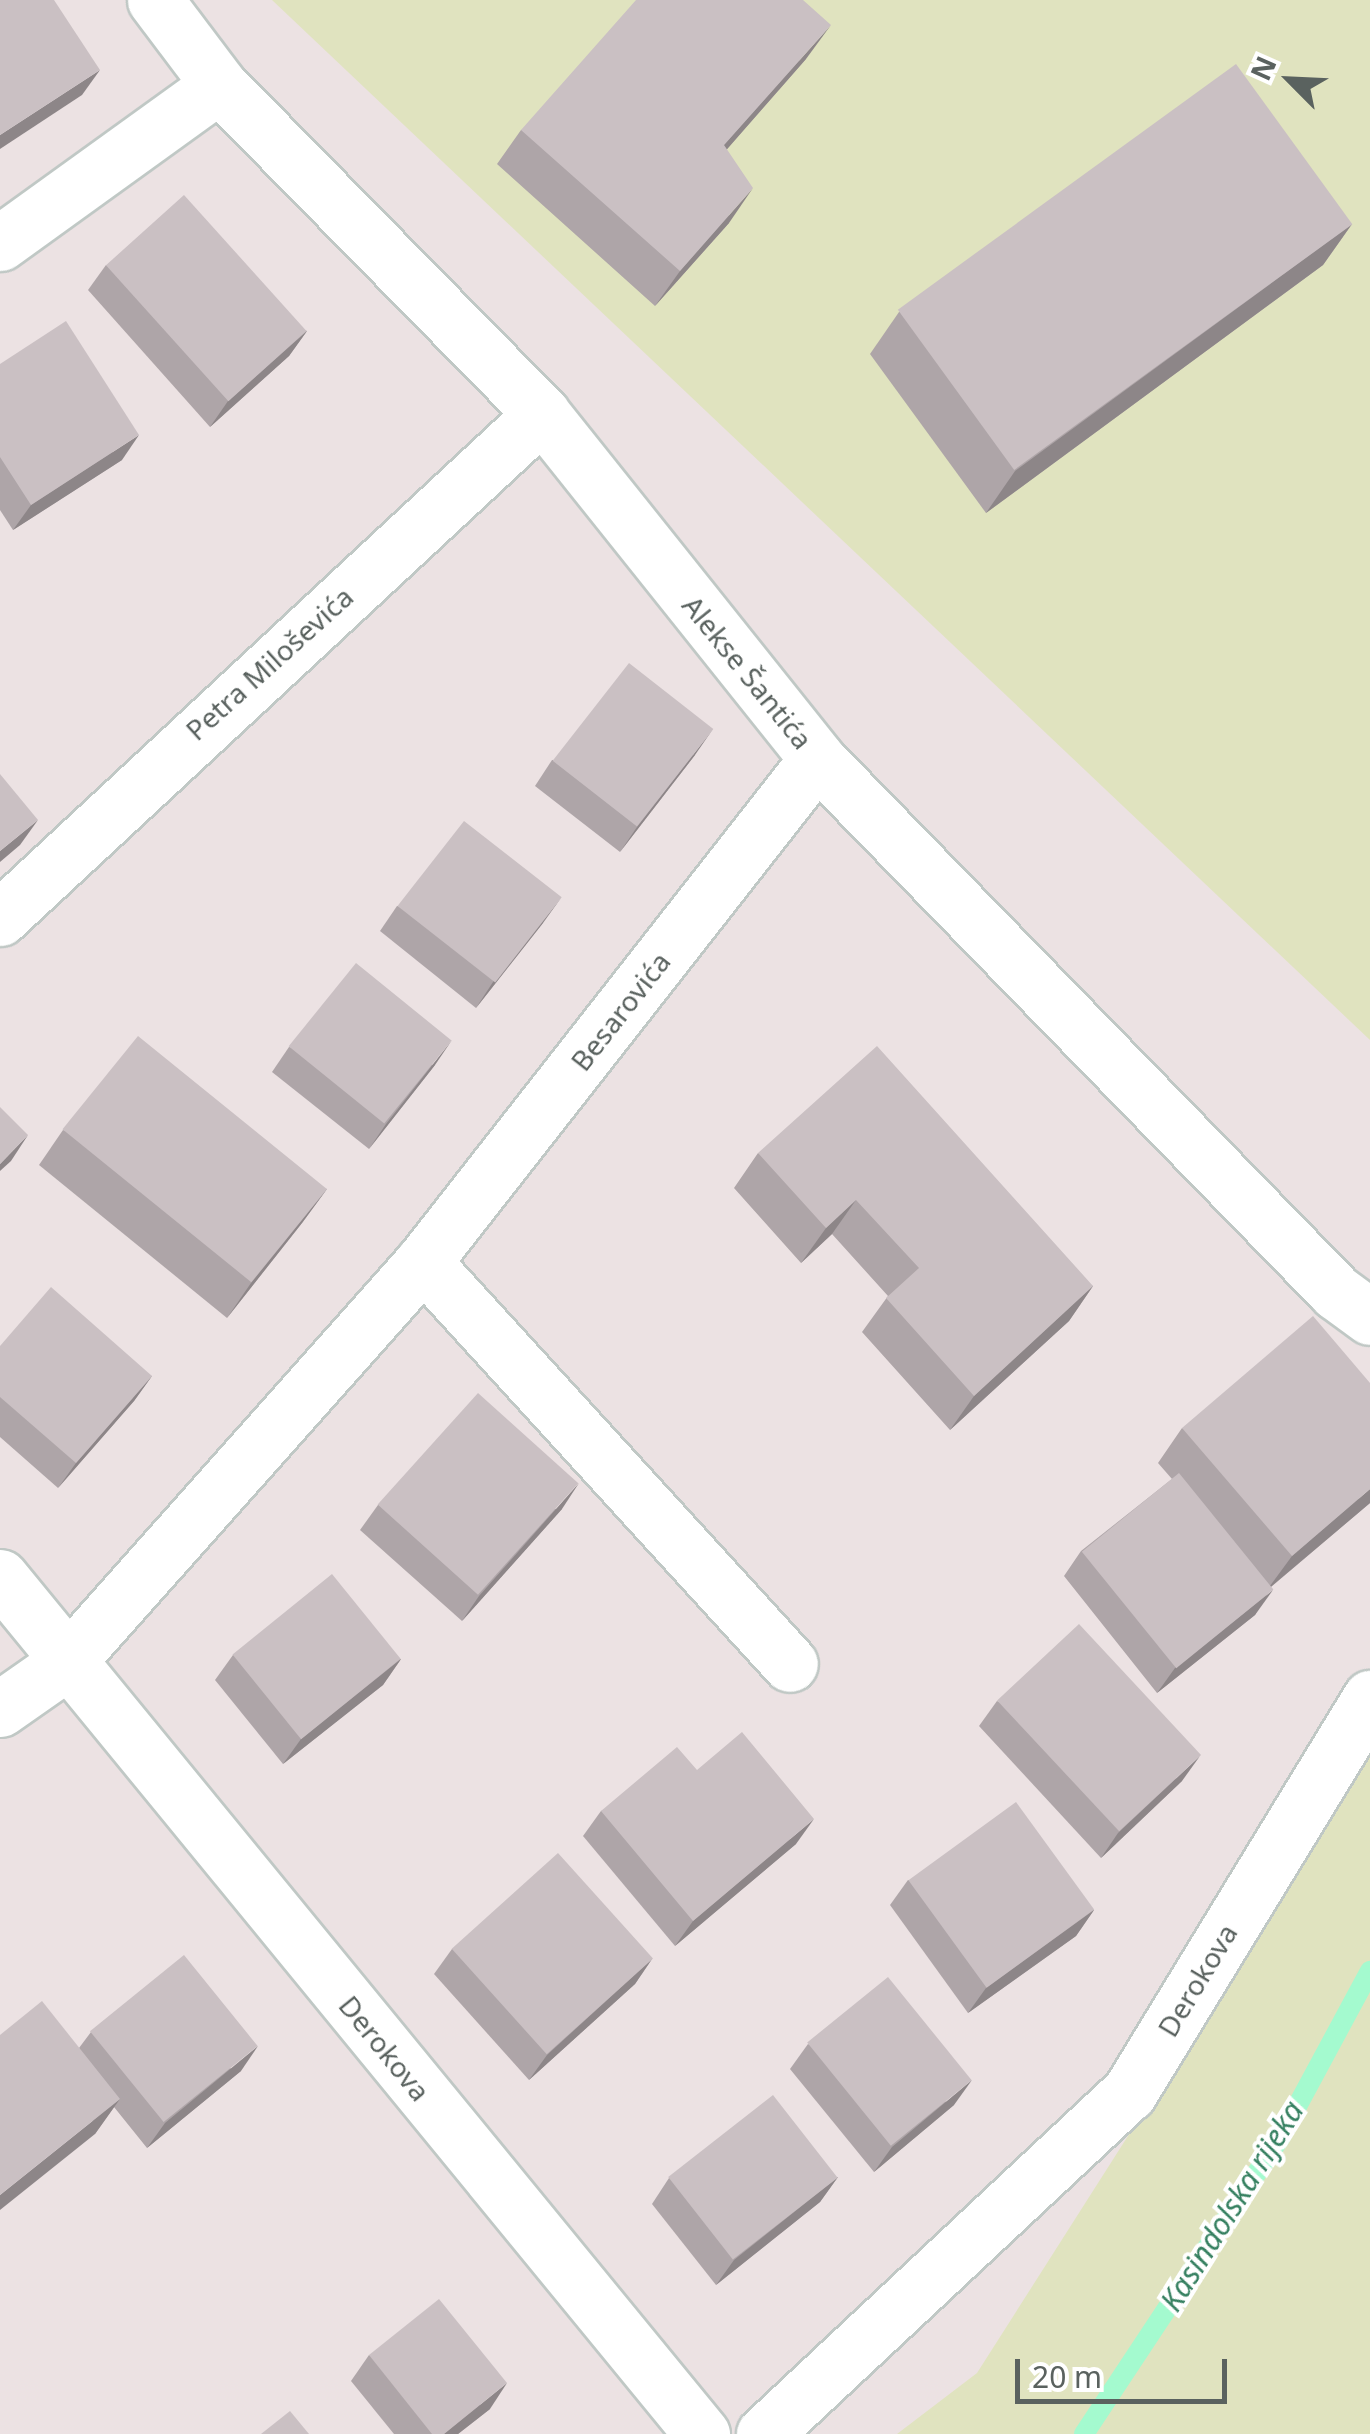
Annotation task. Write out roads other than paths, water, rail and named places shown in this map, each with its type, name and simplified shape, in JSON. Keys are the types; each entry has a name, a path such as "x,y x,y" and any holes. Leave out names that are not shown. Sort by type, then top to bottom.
{"street":[{"name":"Alekse Šantića","path":"155,0 219,84 542,414 817,759 1336,1292 1370,1317"},
{"path":"0,243 219,84"},
{"name":"Petra Miloševića","path":"0,918 542,414"},
{"name":"Besarovića","path":"0,1710 67,1662 423,1262 817,759"},
{"path":"423,1262 790,1664"},
{"path":"0,1577 67,1662"},
{"name":"Derokova","path":"67,1662 702,2434"},
{"name":"Derokova","path":"764,2434 1128,2093 1370,1698"}],"waterway":[{"name":"Kasindolska rijeka","path":"1084,2434 1280,2138 1370,1971"}]}
